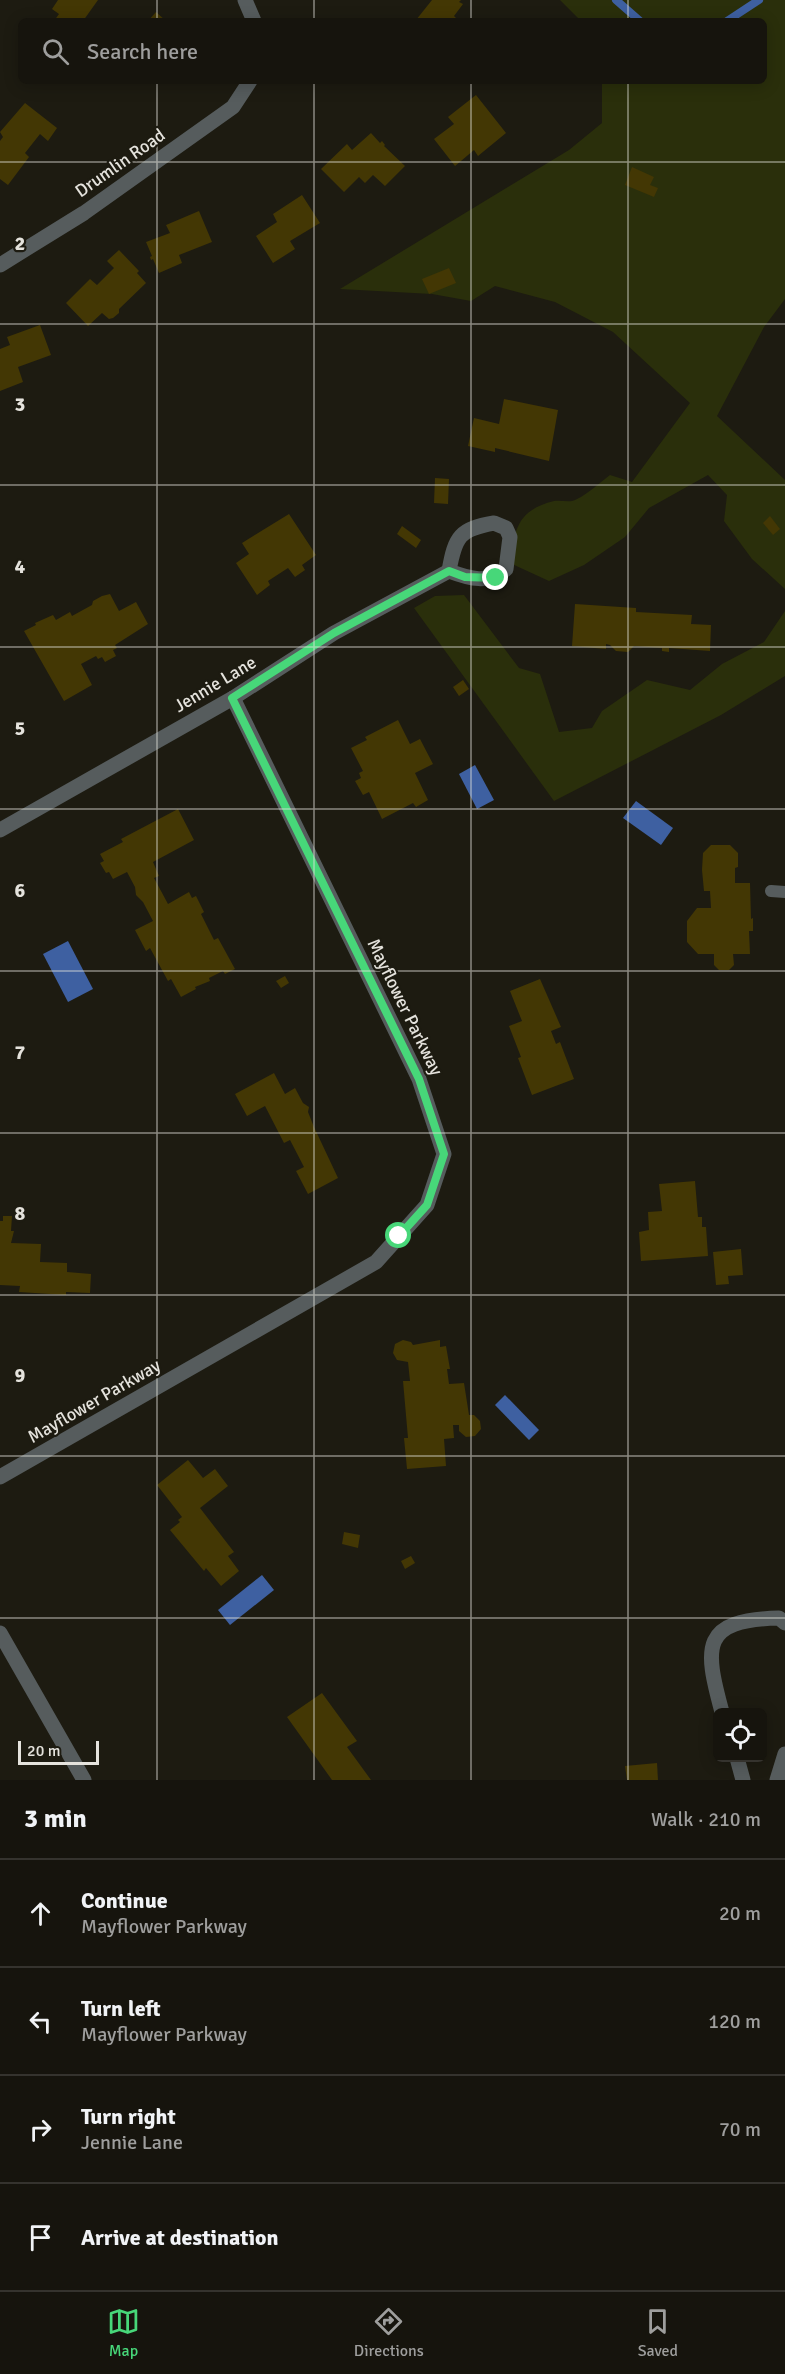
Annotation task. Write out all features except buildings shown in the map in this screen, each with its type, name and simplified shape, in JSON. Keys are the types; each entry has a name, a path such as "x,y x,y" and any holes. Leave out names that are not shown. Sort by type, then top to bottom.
{"street":[{"path":"245,0 253,18"},
{"name":"Drumlin Road","path":"0,265 84,213 233,108 248,84"},
{"path":"494,523 507,528 510,537 506,569 496,578 465,577 449,571 452,552 458,539 467,529 494,523"},
{"name":"Jennie Lane","path":"0,830 232,698 334,633 449,571"},
{"name":"Mayflower Parkway","path":"0,1477 376,1262 427,1205 444,1154 419,1079 232,698"},
{"path":"721,1708 711,1662 711,1648 721,1630 735,1623 759,1619 779,1618 785,1623"},
{"path":"0,1633 84,1780"},
{"path":"777,1780 785,1754"},
{"path":"738,1762 743,1780"}],"lane":[{"path":"771,891 785,892"}],"green space":[{"path":"560,0 785,0 785,299 764,327 717,416 785,480 785,589 752,559 724,521 727,495 708,475 649,508 625,537 584,565 549,581 512,564 516,532 525,516 532,510 554,501 576,500 610,475 632,482 690,403 613,332 555,302 495,286 471,301 432,294 340,289 569,150 602,123 602,84 767,84 767,18 578,18"},
{"path":"464,595 519,668 540,674 559,732 592,728 602,711 647,680 690,690 722,664 764,642 785,611 785,676 721,715 554,801 414,608 435,596"}],"water":[{"path":"475,765 494,800 477,809 459,774"},
{"path":"636,801 673,828 661,845 623,818"},
{"path":"68,941 93,989 68,1002 43,954"},
{"path":"505,1395 539,1430 529,1440 495,1405"},
{"path":"262,1575 274,1590 230,1625 218,1610"}],"waterway":[{"path":"616,0 637,18"},
{"path":"732,18 759,0"}],"route":[{"path":"399,1236 427,1205 444,1154 419,1079 232,698 334,633 449,571 465,577 496,578"}]}
